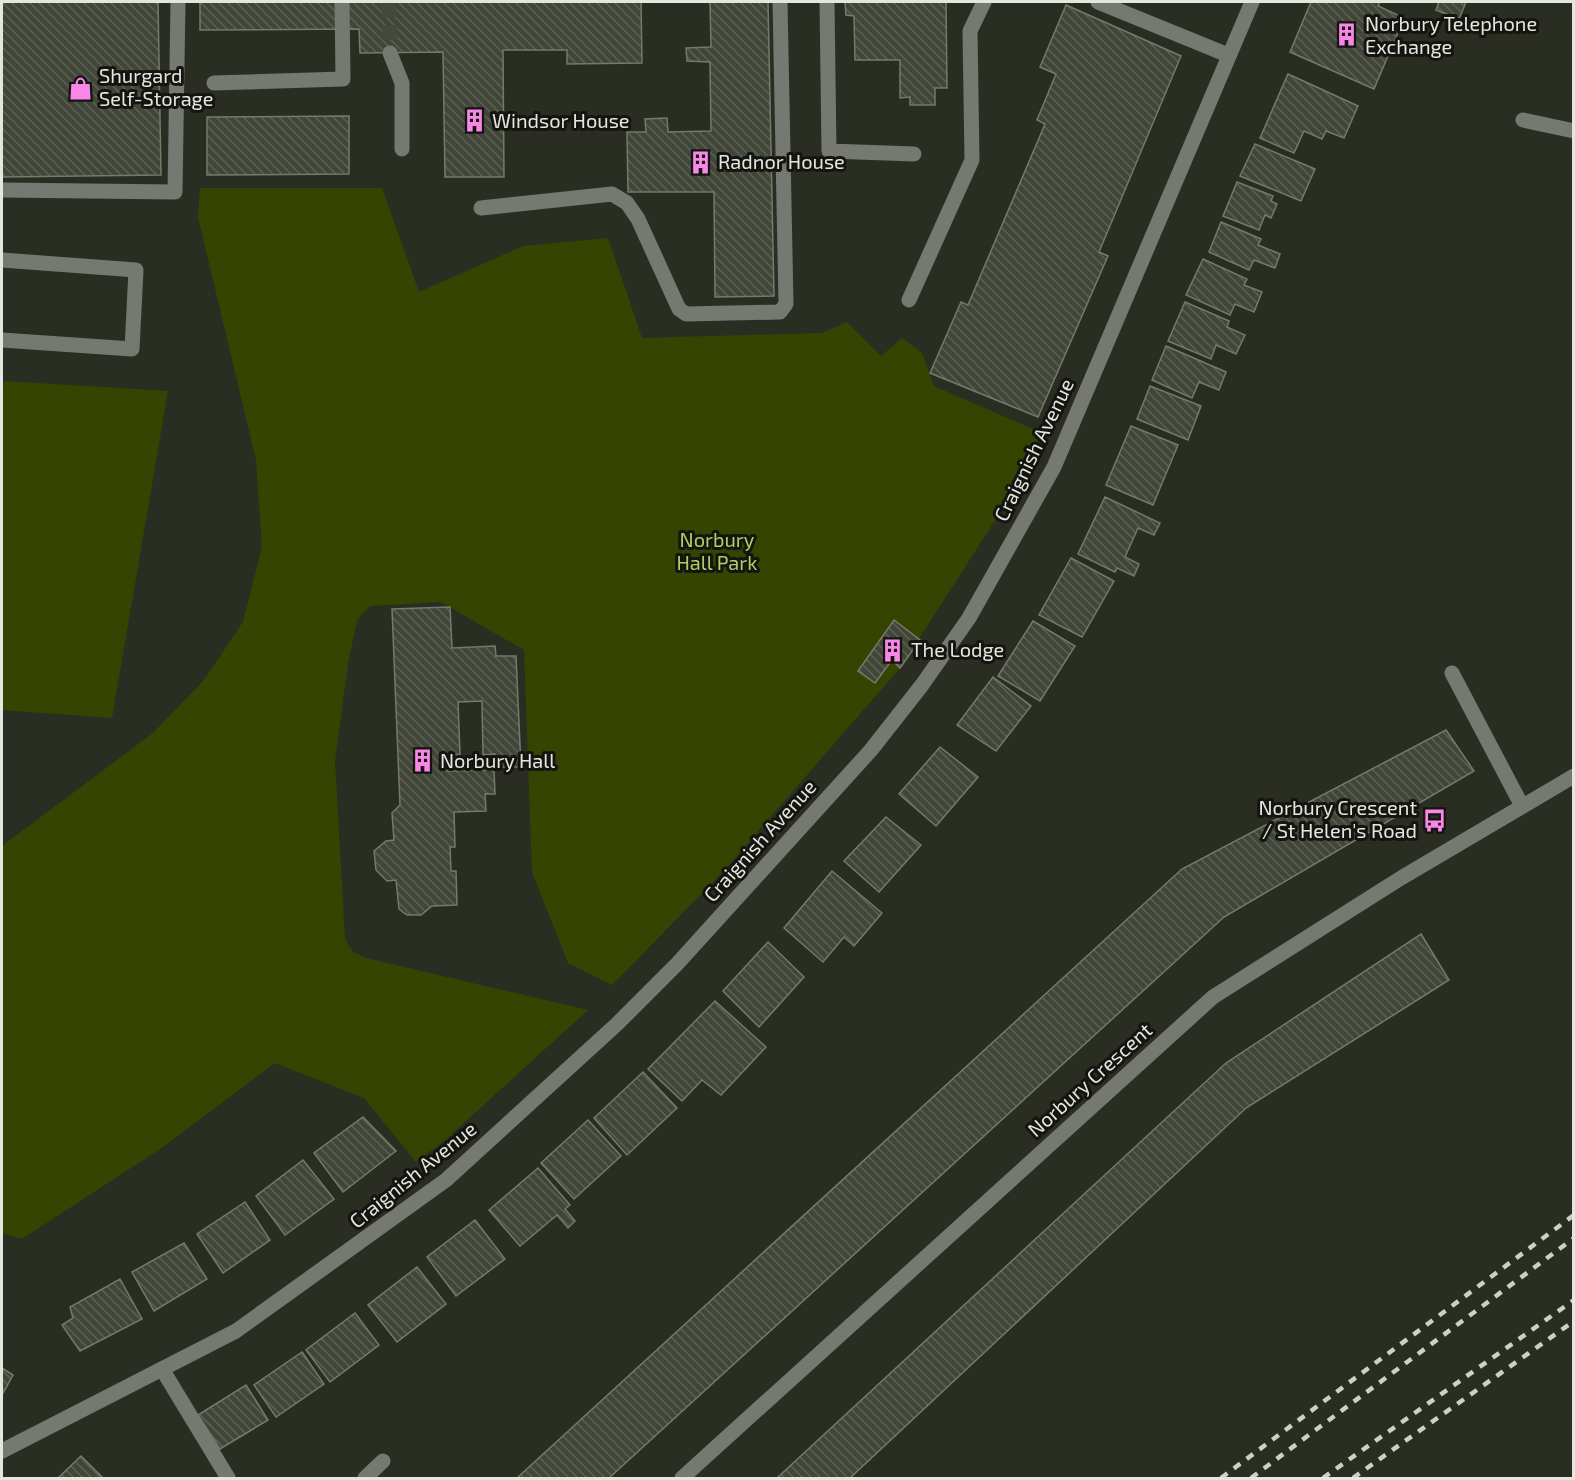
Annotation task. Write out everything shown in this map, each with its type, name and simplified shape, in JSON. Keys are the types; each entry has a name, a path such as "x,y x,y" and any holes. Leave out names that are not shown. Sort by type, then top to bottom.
{"street":[{"path":"2,190 175,192 178,2"},
{"path":"213,82 343,79 342,2"},
{"path":"481,208 612,194 627,203 638,219 680,309 686,314 780,312 786,304 780,2"},
{"path":"827,2 829,151 915,154"},
{"path":"909,300 972,160 970,31 984,2"},
{"path":"1098,2 1228,56"},
{"name":"Craignish Avenue","path":"2,1451 236,1331 446,1180 617,1024 677,964 871,750 928,677 969,618 1054,467 1252,2"},
{"path":"390,52 402,82 402,148"},
{"path":"1523,120 1574,132"},
{"path":"2,260 136,270 132,349 2,340"},
{"path":"1452,674 1522,806"},
{"name":"Norbury Crescent","path":"682,1479 1213,997 1574,776"},
{"path":"162,1369 228,1479"},
{"path":"365,1479 383,1461"}],"green space":[{"name":"Norbury Hall Park","path":"200,188 382,188 419,292 523,246 608,238 642,338 822,333 847,322 881,356 902,338 922,353 934,386 1042,433 1003,508 900,668 720,875 612,985 568,963 532,872 524,650 441,602 370,606 357,620 348,664 335,761 345,939 353,952 366,958 588,1010 444,1141 416,1162 364,1098 275,1063 163,1147 22,1239 2,1233 2,846 153,733 204,680 243,622 262,547 256,460 198,217"},
{"path":"4,381 168,391 112,718 2,710 2,398"}],"building":[{"name":"Shurgard Self-Storage","path":"2,2 158,2 161,175 2,177"},
{"name":"Windsor House","path":"200,2 641,2 642,63 567,64 567,50 503,50 504,177 445,177 443,52 360,53 359,29 200,30"},
{"name":"Radnor House","path":"710,2 768,2 774,296 715,297 714,192 628,192 627,132 646,132 645,119 667,118 668,132 711,131 710,62 687,61 686,48 711,47"},
{"path":"845,2 946,2 947,88 935,88 935,105 910,105 910,97 900,98 900,60 855,60 854,16 846,15"},
{"name":"Norbury Telephone Exchange","path":"1311,2 1380,2 1378,6 1404,18 1374,89 1290,52"},
{"path":"1439,2 1466,2 1459,19 1436,10"},
{"path":"1066,5 1181,56 1099,252 1108,256 1038,417 930,373 961,302 968,305 1045,124 1037,120 1056,74 1040,67"},
{"path":"1288,74 1358,106 1344,138 1326,131 1322,139 1304,131 1294,153 1260,138"},
{"path":"349,116 349,174 207,175 207,117"},
{"path":"1255,144 1315,169 1301,201 1240,176"},
{"path":"1237,182 1273,196 1271,201 1277,204 1271,218 1265,215 1259,230 1223,216"},
{"path":"1221,222 1261,239 1258,245 1280,254 1275,268 1254,260 1249,270 1209,252"},
{"path":"1203,259 1247,279 1244,285 1262,292 1254,312 1235,304 1230,315 1186,295"},
{"path":"1185,302 1229,321 1227,327 1245,335 1236,354 1216,345 1211,359 1168,341"},
{"path":"1166,346 1226,372 1219,390 1199,382 1192,398 1152,380"},
{"path":"1150,386 1201,406 1188,440 1137,419"},
{"path":"1131,426 1178,445 1153,505 1106,485"},
{"path":"1105,497 1160,523 1154,535 1138,528 1125,557 1139,564 1134,576 1117,568 1115,572 1078,554"},
{"path":"1071,558 1114,581 1082,637 1039,615"},
{"name":"Norbury Hall","path":"450,607 452,648 495,646 496,656 516,656 521,767 500,767 495,754 483,755 482,701 458,702 460,755 447,755 447,771 494,770 495,794 485,794 486,811 454,812 455,847 450,847 451,871 456,871 457,905 432,906 421,915 407,915 399,909 396,880 387,881 376,870 374,851 386,841 394,840 392,813 400,805 392,609"},
{"name":"The Lodge","path":"894,620 920,640 900,668 892,660 875,683 858,671"},
{"path":"1033,621 1075,646 1040,701 998,676"},
{"path":"993,677 1031,706 996,751 957,725"},
{"path":"1446,730 1474,771 1224,917 609,1478 517,1478 1182,869"},
{"path":"940,747 978,777 936,826 899,794"},
{"path":"886,817 921,845 879,892 844,861"},
{"path":"832,871 882,913 854,946 844,937 823,962 784,928"},
{"path":"1421,934 1449,980 1246,1108 850,1478 777,1478 1226,1063"},
{"path":"768,942 804,977 759,1027 723,991"},
{"path":"715,1001 766,1047 721,1095 702,1080 682,1101 648,1069"},
{"path":"643,1072 677,1108 627,1155 594,1118"},
{"path":"363,1117 396,1151 343,1192 314,1153"},
{"path":"588,1120 621,1156 574,1199 541,1163"},
{"path":"303,1160 334,1199 285,1235 256,1196"},
{"path":"538,1168 570,1205 565,1209 575,1221 568,1228 557,1215 520,1246 489,1210"},
{"path":"245,1202 270,1240 223,1273 197,1234"},
{"path":"475,1220 505,1259 456,1296 427,1257"},
{"path":"184,1243 207,1279 154,1311 132,1272"},
{"path":"417,1267 446,1304 397,1342 368,1305"},
{"path":"120,1279 142,1319 80,1351 62,1325 73,1318 70,1307"},
{"path":"355,1313 379,1345 330,1382 306,1350"},
{"path":"302,1352 324,1384 276,1417 254,1385"},
{"path":"2,1368 13,1375 2,1395"},
{"path":"246,1385 268,1420 220,1449 198,1415"},
{"path":"81,1456 103,1478 58,1478"}],"tunnel":[{"path":"389,2 390,53"}],"railway":[{"path":"1221,1478 1574,1215"},
{"path":"1251,1478 1574,1238"},
{"path":"1323,1478 1574,1300"},
{"path":"1353,1478 1574,1321"}],"place":[{"name":"Norbury Telephone Exchange","path":"1347,35"},
{"name":"Shurgard Self-Storage","path":"81,88"},
{"name":"Windsor House","path":"474,121"},
{"name":"Radnor House","path":"700,162"},
{"name":"The Lodge","path":"893,650"},
{"name":"Norbury Hall","path":"422,761"},
{"name":"Norbury Crescent / St Helen's Road","path":"1435,820"}]}
